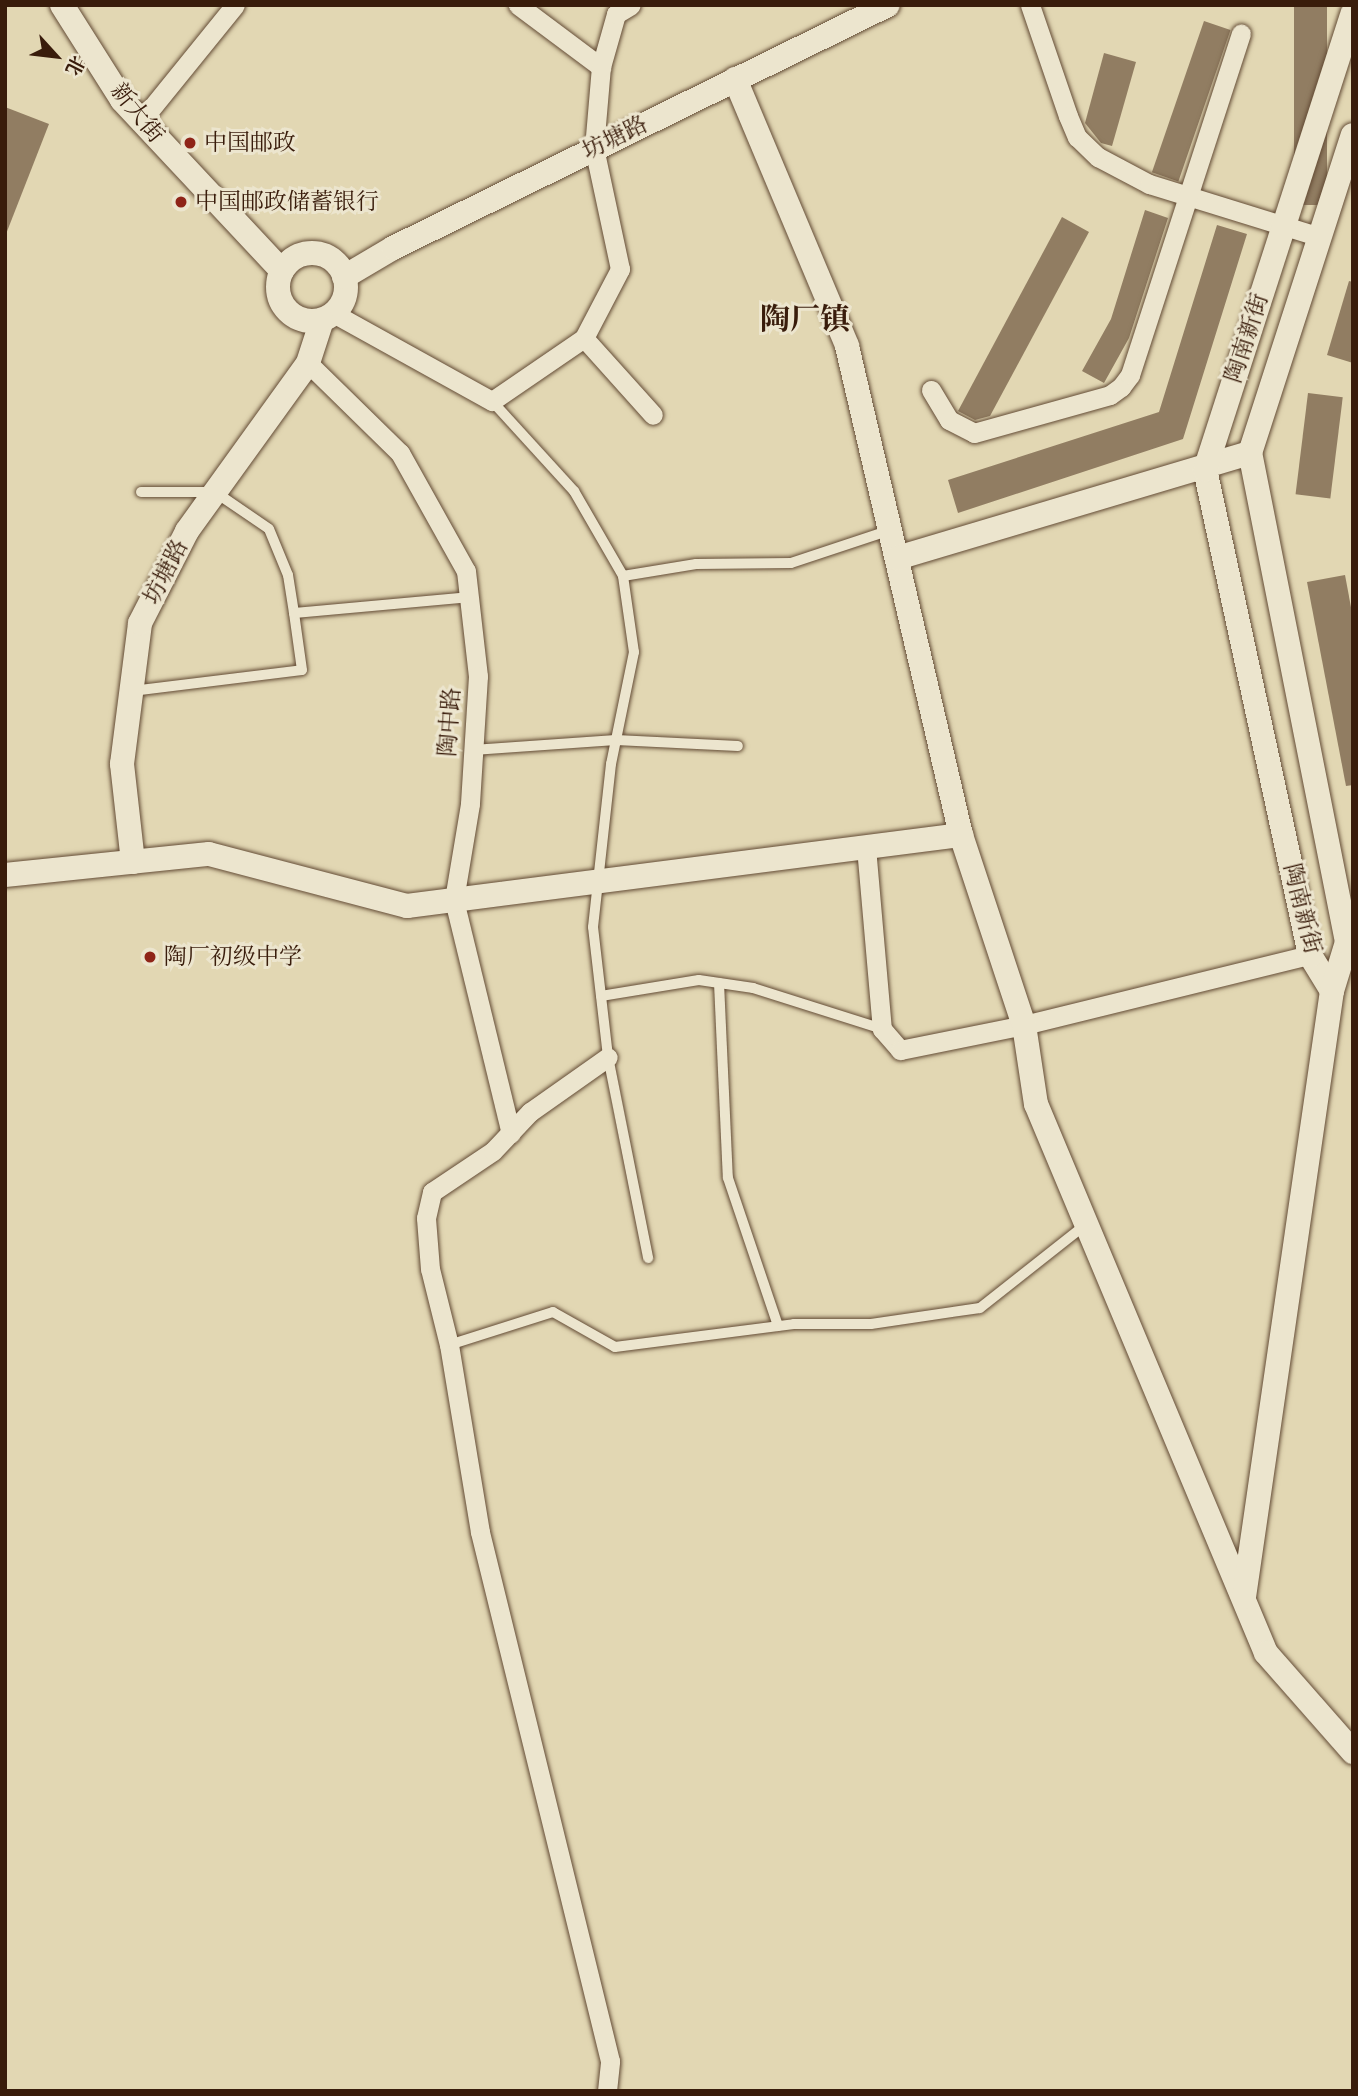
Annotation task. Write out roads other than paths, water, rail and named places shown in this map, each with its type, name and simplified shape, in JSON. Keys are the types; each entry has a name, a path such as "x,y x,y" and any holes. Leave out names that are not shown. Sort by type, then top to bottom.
{"street":[{"name":"新大街","path":"62,5 141,121 282,271"},
{"path":"141,121 235,5"},
{"path":"518,5 601,67"},
{"path":"328,317 346,291 344,277 338,265 315,253 302,255 282,271 279,297 286,309 309,321 328,317 492,401 584,338 620,269 594,148 601,67 616,14 631,5"},
{"name":"坊塘路","path":"344,277 393,248 888,5"},
{"path":"1030,5 1077,137 1125,174 1320,237"},
{"name":"陶南新街","path":"1332,991 1310,955 1205,470 1353,13"},
{"path":"931,390 949,420 974,433 1110,395 1121,387 1130,374 1241,34"},
{"path":"735,79 847,346 961,835 1024,1025 1036,1104 1266,1653 1353,1752"},
{"name":"陶南新街","path":"1332,991 1350,942 1250,453 1353,135"},
{"name":"坊塘路","path":"133,862 122,764 140,623 187,531 309,363 328,317"},
{"path":"584,338 653,415"},
{"name":"陶中路","path":"309,363 400,453 466,571 472,597 478,676 473,750 454,900 511,1133"},
{"path":"897,558 1205,470 1250,453"},
{"path":"5,875 209,853 407,906 961,835"},
{"path":"866,847 882,1030 900,1050 1024,1025 1310,955 1350,942"},
{"path":"1244,1597 1332,991"},
{"path":"607,2091 610,2061 480,1532 449,1345 430,1269 426,1218 432,1192 493,1152 530,1112 608,1057"}],"lane":[{"path":"492,401 574,491 623,576 634,652 616,740 595,882 593,927 608,1057 648,1258"},
{"path":"131,691 302,670 288,575 269,528 215,492 141,492"},
{"path":"623,576 696,564 791,563 890,530"},
{"path":"295,613 472,597"},
{"path":"473,750 616,740 737,746"},
{"path":"601,996 699,980 753,988 882,1030"},
{"path":"719,983 728,1178 778,1326"},
{"path":"449,1345 554,1312 615,1347 778,1326 871,1324 980,1308 1086,1224"}],"place":[{"name":"中国邮政","path":"190,143"},
{"name":"中国邮政储蓄银行","path":"181,202"},
{"name":"陶厂初级中学","path":"150,957"}],"district":[{"name":"陶厂镇","path":"805,320"}]}
